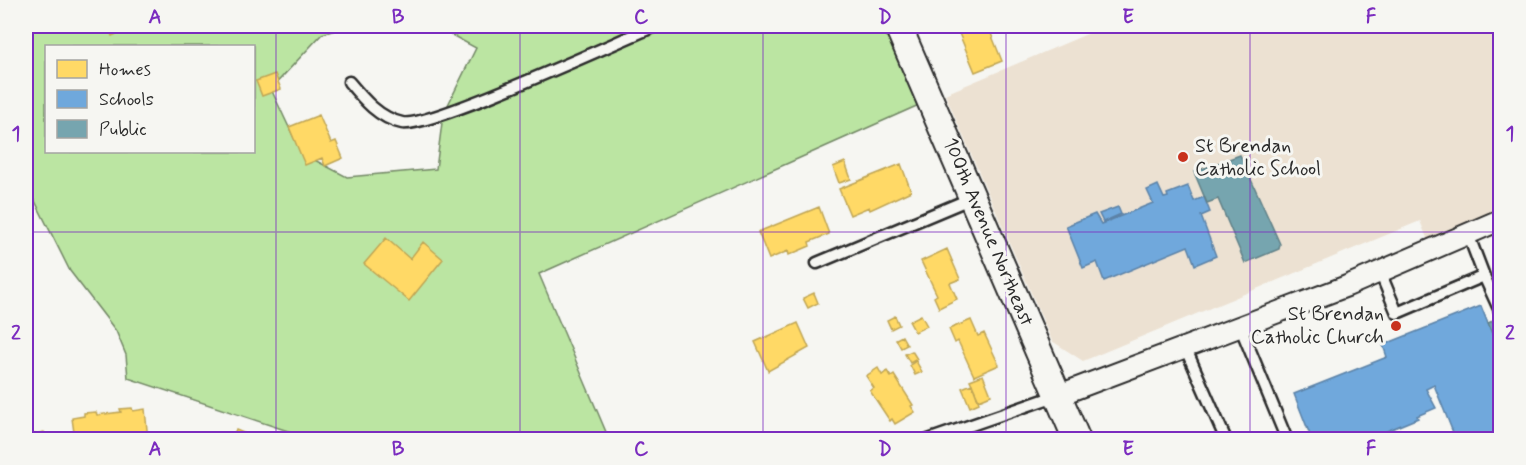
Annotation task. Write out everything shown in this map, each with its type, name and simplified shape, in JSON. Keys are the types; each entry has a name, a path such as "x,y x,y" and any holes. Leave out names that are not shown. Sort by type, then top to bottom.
{"street":[{"name":"100th Avenue Northeast","path":"898,26 1077,440"},
{"path":"1059,395 1380,272 1500,220"}],"lane":[{"path":"349,82 370,108 404,124 443,116 655,26"},
{"path":"818,263 972,198"},
{"path":"1468,234 1500,311"},
{"path":"1380,272 1397,313 1484,276"},
{"path":"1240,326 1287,440"},
{"path":"1185,347 1226,440"},
{"path":"928,440 1059,395"}],"shaded area":[{"name":"St Brendan Catholic School","path":"1106,26 1500,26 1500,220 1432,250 1420,221 1083,361 1052,341 945,94"}],"green space":[{"path":"26,26 139,26 142,32 156,26 349,26 322,34 271,89 301,153 347,177 436,169 443,115 476,48 435,26 898,26 930,100 539,274 609,439 302,439 297,434 128,378 126,355 116,331 70,271 26,183"}],"building: Homes":[{"path":"108,26 132,26 133,27 112,36"},
{"path":"956,26 988,26 1002,61 975,72"},
{"path":"275,74 281,89 262,96 256,81"},
{"path":"319,115 331,143 336,141 343,158 325,166 322,158 305,165 289,127"},
{"path":"845,162 851,179 839,183 833,167"},
{"path":"901,164 911,191 870,210 869,207 850,215 839,189"},
{"path":"819,207 829,234 809,242 810,246 789,255 788,251 769,259 758,232"},
{"path":"386,238 410,259 423,242 443,259 409,301 364,264"},
{"path":"947,249 960,279 950,283 957,299 939,308 934,297 937,295 921,261"},
{"path":"814,293 818,303 808,308 803,298"},
{"path":"921,315 927,326 915,332 909,321"},
{"path":"895,316 899,325 891,329 887,320"},
{"path":"971,320 978,336 984,333 999,365 974,376 958,341 955,343 949,329"},
{"path":"798,323 809,348 768,371 755,342"},
{"path":"902,336 907,345 901,348 896,339"},
{"path":"912,351 917,359 910,363 905,354"},
{"path":"916,361 922,372 915,375 910,365"},
{"path":"878,368 882,375 887,371 891,377 894,375 913,405 911,406 915,412 895,424 892,419 890,421 870,391 874,388 866,376"},
{"path":"983,375 991,395 979,400 970,380"},
{"path":"972,384 979,403 970,407 962,388"},
{"path":"132,408 133,411 145,409 148,440 75,440 72,418 84,416 84,413 96,412 97,415"},
{"path":"236,430 260,440 232,440"},
{"path":"44,432 47,440 26,440 26,436"}],"building: Schools":[{"path":"1158,185 1164,198 1168,197 1167,194 1188,186 1194,201 1204,197 1210,212 1201,216 1216,256 1195,265 1188,246 1104,281 1097,262 1083,268 1066,226 1095,214 1101,224 1153,203 1147,190"},
{"path":"1118,207 1121,214 1103,222 1099,214"},
{"path":"1481,306 1500,354 1500,440 1456,440 1434,385 1426,389 1436,408 1417,416 1418,418 1365,440 1312,440 1294,394 1387,357 1383,345"}],"building: Public":[{"path":"1240,155 1280,244 1279,249 1245,263 1218,199 1207,203 1194,172"},
{"path":"1500,318 1500,328 1492,332 1488,323"}],"place":[{"name":"St Brendan Catholic School","path":"1183,157"},
{"name":"St Brendan Catholic Church","path":"1396,326"}]}
